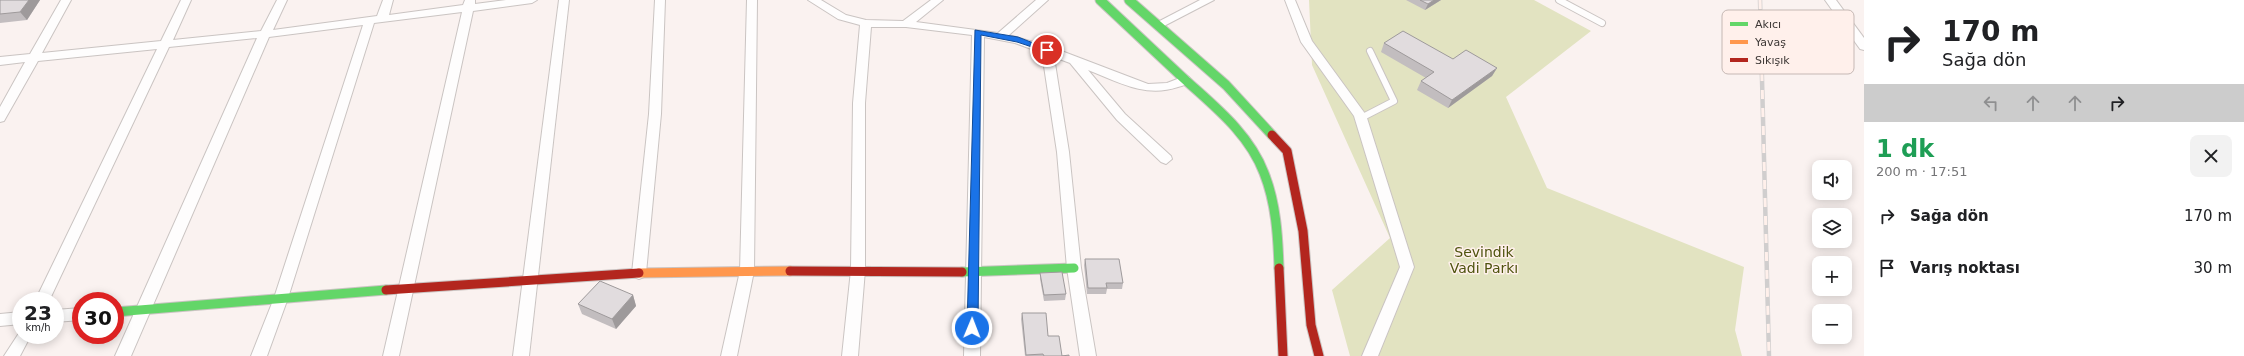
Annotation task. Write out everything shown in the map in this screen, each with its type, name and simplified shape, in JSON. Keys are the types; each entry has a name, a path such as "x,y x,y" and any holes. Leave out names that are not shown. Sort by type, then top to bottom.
{"main road":[{"path":"1100,0 1226,119 1252,148 1270,189 1277,247 1282,356"},
{"path":"1129,0 1226,85 1287,151 1303,231 1312,325 1319,356"},
{"path":"124,311 406,288 639,273 858,270 973,272 1074,268"}],"street":[{"path":"0,118 66,0"},
{"path":"46,292 166,45 186,0"},
{"path":"123,356 265,34 282,0"},
{"path":"259,356 281,298 376,19 388,0"},
{"path":"0,61 265,34 376,19 469,4 532,0"},
{"path":"521,356 549,113 564,0"},
{"path":"639,273 655,114 660,0"},
{"path":"729,356 747,271 752,0"},
{"path":"814,0 842,16 866,23 906,24 1001,36 1047,50 1147,88 1159,89 1170,87 1185,80"},
{"path":"906,24 938,0"},
{"path":"1001,36 1043,0"},
{"path":"1158,25 1209,0"},
{"path":"1290,0 1308,42 1361,118 1407,267 1370,356"},
{"path":"1830,0 1837,10"},
{"path":"391,356 469,4"},
{"path":"850,356 858,270 859,103 866,23"},
{"path":"972,356 978,32"},
{"path":"1854,32 1864,46"},
{"path":"1047,50 1063,152 1074,268 1088,356"},
{"path":"1073,60 1121,117 1166,159"},
{"path":"0,320 12,319"},
{"path":"12,356 19,344"}],"lane":[{"path":"1559,0 1602,22"},
{"path":"1361,118 1394,101 1370,51"}],"green space":[{"name":"Sevindik Vadi Parkı","path":"1309,0 1534,0 1591,31 1506,97 1547,188 1744,267 1735,330 1742,356 1350,356 1332,290 1390,238 1312,65"}],"building":[{"path":"0,0 29,0 20,12 0,14"},
{"path":"1420,0 1434,0 1428,4"},
{"path":"1403,31 1453,59 1466,50 1497,68 1452,100 1421,81 1434,72 1384,43"},
{"path":"1085,259 1119,259 1123,283 1106,283 1107,288 1088,288"},
{"path":"1062,272 1066,294 1044,295 1040,273"},
{"path":"600,281 633,295 612,319 578,304"},
{"path":"1022,313 1046,313 1048,336 1059,336 1062,356 1044,356 1043,354 1026,355"}],"railway":[{"path":"1760,0 1760,10"},
{"path":"1762,74 1769,356"}],"traffic: fast":[{"path":"1100,0 1216,107 1239,131 1257,157 1268,183 1274,207 1279,268"},
{"path":"1129,0 1226,85 1272,135"},
{"path":"962,272 1074,268"},
{"path":"124,311 386,290"}],"traffic: slow":[{"path":"639,273 790,271"}],"traffic: jam":[{"path":"1272,135 1287,151 1303,231 1311,325 1319,356"},
{"path":"1279,268 1283,356"},
{"path":"790,271 962,272"},
{"path":"386,290 639,273"}],"route":[{"path":"972,328 978,32 1018,40 1047,50"}]}
